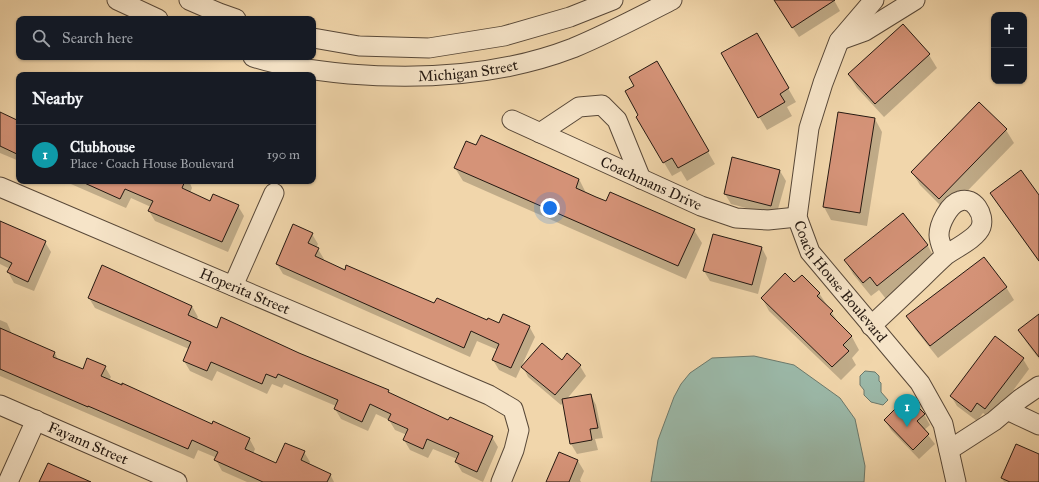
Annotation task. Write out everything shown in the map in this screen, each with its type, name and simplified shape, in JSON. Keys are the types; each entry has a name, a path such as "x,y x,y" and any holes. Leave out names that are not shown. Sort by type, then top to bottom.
{"street":[{"path":"117,0 152,16"},
{"path":"189,0 228,16"},
{"name":"Michigan Street","path":"316,39 359,46 429,48 504,36 570,18 613,0"},
{"name":"Michigan Street","path":"262,60 331,72 384,77 455,75 517,65 572,48 621,26 672,0"},
{"name":"Coach House Boulevard","path":"874,0 839,41 809,128 797,218 810,252 920,383 943,424 956,482"},
{"path":"839,41 865,31 914,0"},
{"path":"540,133 580,107 602,105 617,120 641,179"},
{"name":"Coachmans Drive","path":"512,120 701,206 736,218 768,220 797,218"},
{"name":"Hoperita Street","path":"0,187 489,395 512,409 519,430 514,450 501,482"},
{"path":"233,286 274,193"},
{"path":"871,326 945,256"},
{"path":"949,450 994,421 1020,399 1039,386"},
{"name":"Fayann Street","path":"0,405 177,482"},
{"path":"1007,410 1039,425"},
{"path":"8,482 36,420"}],"shaded area":[{"path":"754,356 794,365 840,398 855,419 865,466 864,482 651,482 658,440 674,397 681,384 690,373 712,358"},
{"path":"865,371 875,372 879,376 881,392 888,400 883,405 871,402 864,395 864,390 860,385 860,376"}],"building":[{"path":"774,0 835,0 792,28"},
{"path":"903,24 930,54 875,104 848,74"},
{"path":"757,33 789,88 780,94 785,102 758,118 721,53"},
{"path":"657,61 709,151 678,168 672,158 663,163 636,117 638,115 625,91 634,86 629,77"},
{"path":"979,102 1007,129 939,199 911,172"},
{"path":"0,112 16,120 16,154 0,146"},
{"path":"838,112 875,118 860,213 823,207"},
{"path":"481,135 579,179 576,188 596,197 606,201 610,192 695,229 678,266 454,168 466,141 476,145"},
{"path":"732,157 780,170 771,206 724,194"},
{"path":"1021,170 1039,195 1039,261 990,193"},
{"path":"87,184 184,184 182,188 210,201 213,194 239,205 222,242 148,211 153,201 125,189 120,199"},
{"path":"903,213 928,245 877,286 870,277 863,283 844,260"},
{"path":"0,221 46,241 28,282 7,272 12,263 0,257"},
{"path":"293,224 313,233 308,243 319,248 315,256 345,270 346,265 434,303 437,298 487,320 488,318 499,323 503,314 530,326 511,368 492,360 499,344 471,331 464,348 276,264"},
{"path":"713,234 762,247 752,285 703,271"},
{"path":"984,257 1007,287 930,346 906,316"},
{"path":"102,265 192,306 188,315 217,328 221,317 299,353 389,390 388,392 448,420 450,417 493,436 477,472 455,462 459,453 427,439 423,449 403,440 408,429 388,420 391,414 370,404 362,422 334,409 338,400 278,374 276,378 266,374 262,384 211,362 207,371 183,361 191,342 88,298"},
{"path":"785,273 794,282 802,275 820,293 817,296 833,311 830,314 852,336 843,345 849,351 832,367 761,298"},
{"path":"1039,314 1039,357 1018,330"},
{"path":"0,328 55,352 53,357 83,369 87,358 106,366 101,376 122,385 122,383 212,424 213,421 250,438 245,449 276,463 285,443 305,451 301,460 331,474 327,482 263,482 214,460 218,452 192,440 188,449 0,369"},
{"path":"995,336 1024,358 985,409 977,403 971,412 950,396"},
{"path":"542,343 562,360 567,353 581,365 555,395 521,367"},
{"path":"591,394 598,428 590,429 592,440 570,444 562,399"},
{"path":"901,403 908,410 915,404 925,414 917,421 929,434 913,450 884,420"},
{"path":"1016,444 1039,454 1039,482 1010,482 1001,478"},
{"path":"559,452 578,460 569,482 546,482"},
{"path":"48,463 91,482 39,482"}],"place":[{"name":"Clubhouse","path":"907,427"}]}
